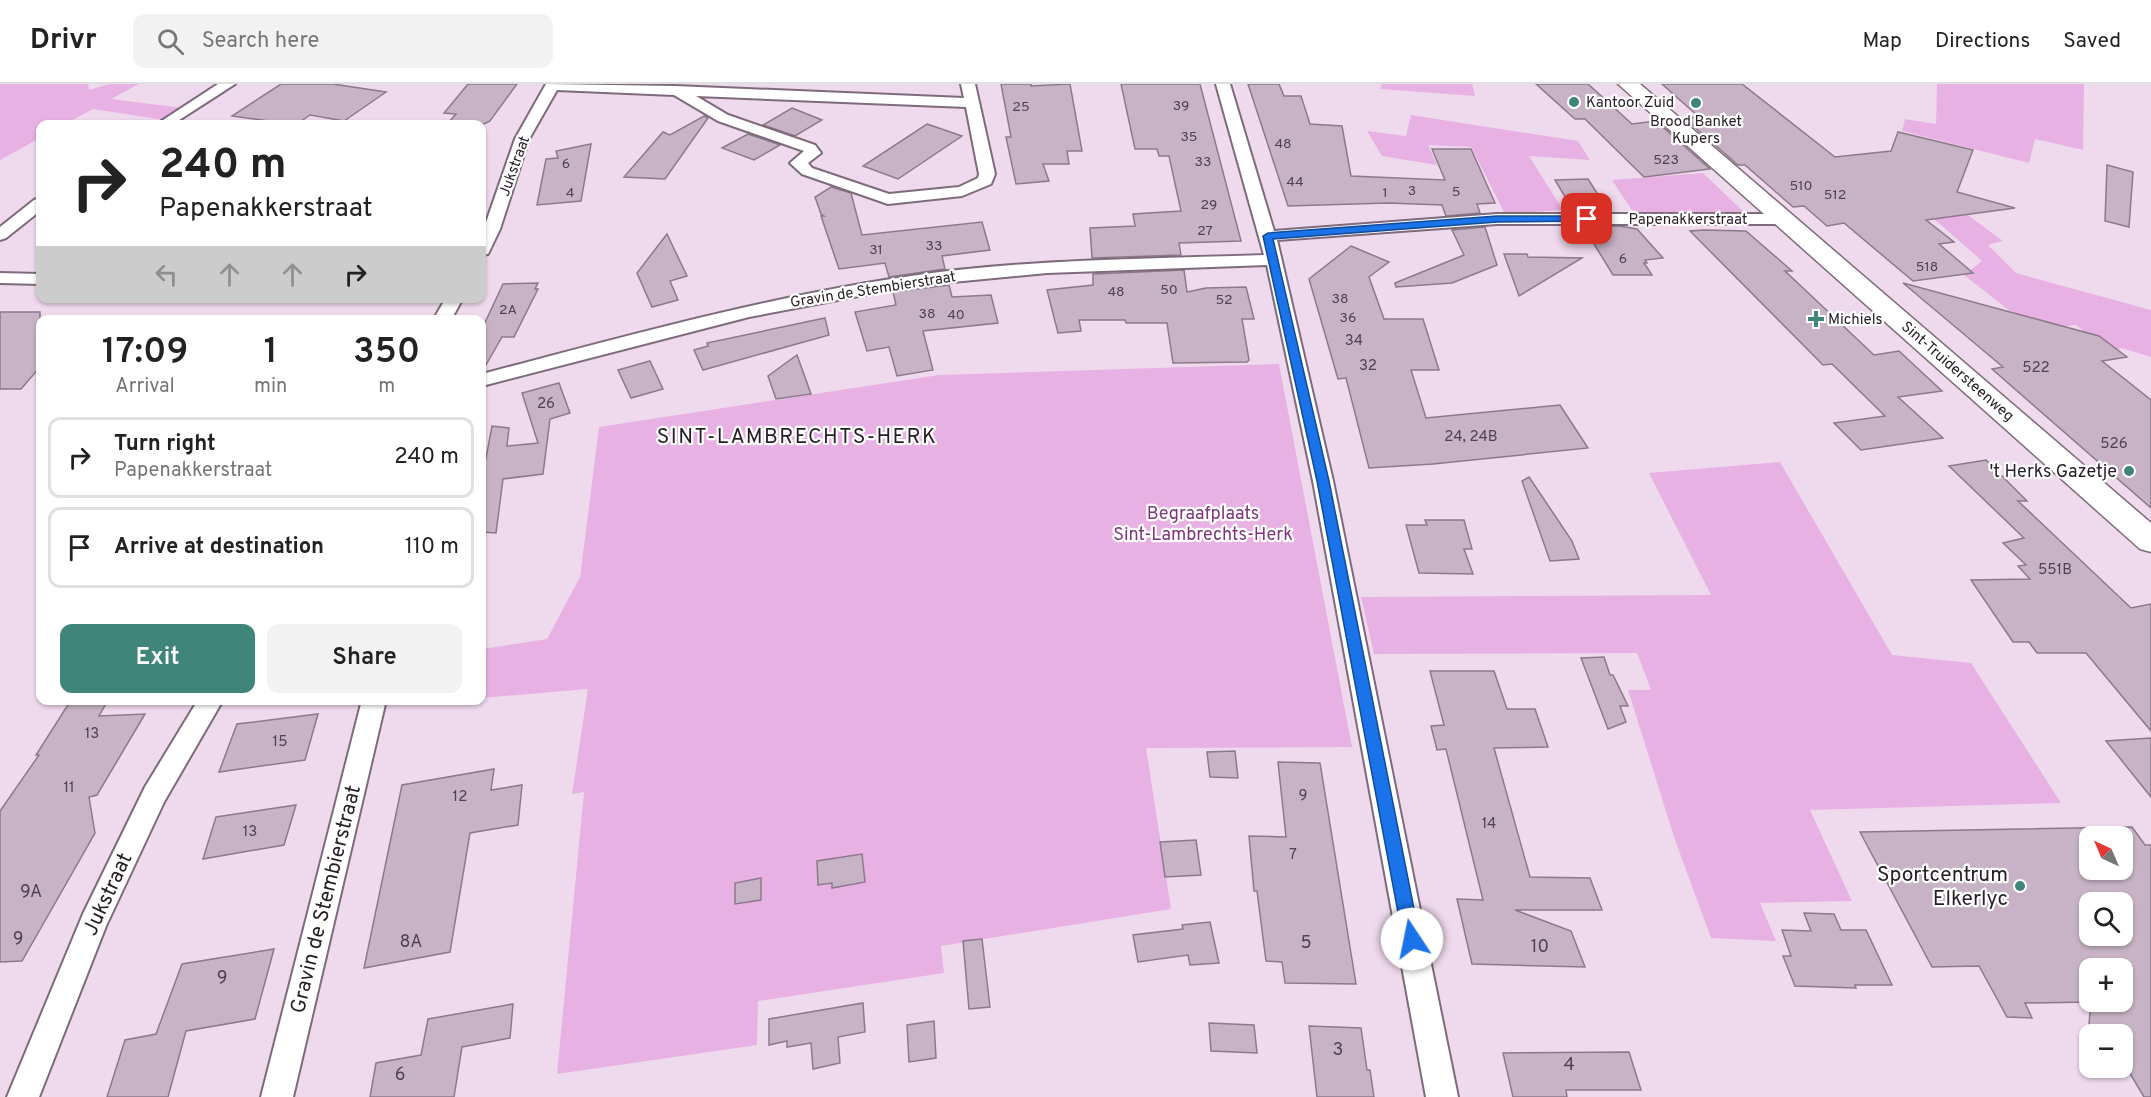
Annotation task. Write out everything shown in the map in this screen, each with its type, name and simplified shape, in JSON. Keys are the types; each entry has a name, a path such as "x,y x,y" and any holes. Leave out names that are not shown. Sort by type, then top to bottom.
{"main road":[{"name":"Sint-Truidersteenweg","path":"1628,84 2150,538"}],"street":[{"path":"170,120 228,84"},
{"path":"675,90 723,118 810,148 813,153 798,163 807,171 888,199 962,191 985,181 987,174 968,84"},
{"path":"1223,84 1268,236 1323,481 1443,1097"},
{"path":"553,85 971,103"},
{"name":"Jukstraat","path":"486,242 522,139 553,85"},
{"path":"0,235 36,206"},
{"name":"Papenakkerstraat","path":"1268,236 1497,219 1785,219"},
{"name":"Gravin de Stembierstraat","path":"486,379 716,318 912,281 1029,268 1274,260"},
{"path":"0,279 36,279"},
{"name":"Jukstraat","path":"22,1097 93,922 154,795 208,705"},
{"name":"Gravin de Stembierstraat","path":"277,1097 373,705"}],"green space":[{"path":"0,84 88,84 89,90 109,84 139,84 111,99 183,108 164,120 93,109 72,120 36,120 36,140 0,160"},
{"path":"1382,84 1472,84 1475,96 1380,89"},
{"path":"1937,84 2084,84 2083,150 2035,139 2029,163 1902,131 1905,119 1936,124"},
{"path":"1411,115 1578,141 1590,160 1529,156 1563,210 1505,214 1471,147 1428,145 1437,165 1382,156 1367,131 1406,136"},
{"path":"1703,173 1745,213 1635,215 1612,180"},
{"path":"1938,193 2003,241 1988,245 2016,273 2151,310 2151,357 2122,348 2109,351 2076,325 2034,330 1964,275 1982,261 1908,196"},
{"name":"Begraafplaats Sint-Lambrechts-Herk","path":"1279,364 1352,747 1146,748 1171,909 941,946 944,973 758,1001 757,1045 557,1074 584,792 572,794 588,689 486,698 486,648 547,639 580,577 599,427 939,375"},
{"path":"1780,462 1892,655 1971,663 2061,803 1810,810 1852,901 1760,903 1776,941 1711,938 1675,840 1628,690 1651,690 1637,653 1374,654 1361,597 1711,595 1649,473"}],"building":[{"path":"281,84 333,84 386,92 345,120 310,115 303,120 262,120 232,116"},
{"path":"468,84 517,84 490,121 486,123 486,120 451,120 456,114 444,113"},
{"path":"1001,84 1031,84 1031,86 1070,84 1082,151 1067,151 1069,164 1043,164 1049,181 1016,184 1006,137 1011,137"},
{"path":"1121,84 1200,84 1241,241 1179,243 1181,255 1092,258 1090,228 1135,226 1133,214 1181,211 1169,156 1159,156 1157,149 1135,149"},
{"path":"1248,84 1279,84 1284,96 1301,96 1310,124 1342,126 1351,176 1445,180 1432,149 1471,149 1495,203 1477,204 1480,213 1446,216 1442,205 1388,203 1288,206"},
{"path":"1536,84 1588,84 1632,124 1656,121 1710,169 1644,177 1585,119 1575,119"},
{"path":"1662,84 1742,84 1835,157 1891,151 1898,132 1973,150 1957,192 2015,208 1926,220 1954,242 1939,244 1973,273 1913,281 1844,223 1827,226 1804,206 1793,207 1745,165 1738,165 1684,118 1699,117"},
{"path":"792,108 822,120 795,136 763,125"},
{"path":"704,116 708,118 665,179 624,177 663,132 670,135"},
{"path":"927,124 962,136 898,179 863,166"},
{"path":"748,134 780,145 754,160 722,148"},
{"path":"591,144 581,201 537,205 546,159 558,158 556,151"},
{"path":"2107,165 2133,172 2129,227 2105,221"},
{"path":"1588,179 1609,212 1574,212 1555,180"},
{"path":"831,187 851,193 862,235 982,222 990,250 942,256 945,269 889,277 885,263 839,269 821,216 824,216 821,214 815,197"},
{"path":"1583,226 1619,226 1637,229 1663,258 1645,260 1647,263 1644,263 1652,275 1613,275"},
{"path":"1485,227 1497,265 1452,283 1396,287 1395,283 1464,255 1452,230"},
{"path":"1690,231 1746,231 1792,271 1785,271 1874,355 1899,351 1942,391 1898,397 1943,438 1861,450 1834,423 1885,416 1832,364 1823,365"},
{"path":"667,234 687,276 670,281 678,300 652,307 637,273"},
{"path":"1351,246 1389,262 1369,277 1384,319 1423,319 1439,370 1411,370 1426,418 1560,405 1588,448 1433,464 1369,468 1346,378 1338,379 1309,279"},
{"path":"1504,254 1527,254 1528,257 1582,258 1519,296"},
{"path":"1184,270 1187,292 1206,288 1246,287 1254,319 1242,319 1249,360 1247,362 1173,363 1167,323 1079,320 1081,331 1058,333 1047,290 1093,285 1093,274"},
{"path":"538,283 535,289 538,289 514,337 502,337 486,365 486,320 503,284"},
{"path":"1903,283 2099,336 2127,357 2102,361 2151,400 2151,508 1992,369 2003,367"},
{"path":"949,285 952,297 991,295 998,323 923,331 933,370 897,376 889,347 867,351 855,312 896,305 893,292"},
{"path":"0,312 40,312 40,315 36,315 36,372 21,389 0,389"},
{"path":"825,318 829,335 703,370 694,350 708,346 707,343"},
{"path":"797,355 811,394 776,399 768,376"},
{"path":"650,361 663,389 631,398 618,370"},
{"path":"559,383 570,413 550,419 543,474 503,479 496,533 486,532 486,458 492,426 509,428 507,446 538,443 522,393"},
{"path":"1986,460 2027,501 2018,501 2131,608 2151,604 2151,731 2086,653 2037,653 2029,642 2013,642 1971,580 2030,579 2018,566 2026,565 2003,543 2024,538 1949,466"},
{"path":"1529,477 1572,541 1579,559 1550,561 1522,481"},
{"path":"1425,520 1464,520 1472,549 1464,549 1473,574 1419,573 1406,525 1427,525"},
{"path":"1604,657 1610,675 1613,675 1628,706 1620,706 1626,722 1608,729 1581,658"},
{"path":"1430,671 1494,671 1507,709 1535,709 1548,747 1494,748 1530,877 1590,878 1602,910 1515,910 1571,931 1585,967 1472,964 1457,899 1483,900 1446,749 1437,750 1431,726 1444,725"},
{"path":"68,705 105,705 99,716 145,714 97,795 89,797 95,833 22,961 0,962 0,811 39,755 36,755"},
{"path":"318,714 305,760 219,772 237,724"},
{"path":"2151,738 2151,797 2106,741"},
{"path":"1235,751 1238,778 1210,777 1207,752"},
{"path":"1278,762 1320,763 1356,984 1285,983 1282,962 1266,961 1257,891 1254,891 1249,836 1286,837"},
{"path":"494,769 491,790 522,785 518,825 470,833 450,952 364,968 402,785"},
{"path":"296,805 284,845 203,859 216,817"},
{"name":"Sportcentrum Elkerlyc","path":"2079,828 2079,880 2133,880 2133,828 2145,845 2151,845 2151,1097 2144,1097 2133,1078 2133,1024 2089,1024 2090,1012 2133,1012 2133,958 2079,958 2079,1002 2025,1003 2032,1018 2007,1017 1979,966 1932,967 1860,832"},
{"path":"1196,840 1201,875 1165,877 1160,842"},
{"path":"862,854 865,882 832,888 832,883 818,885 817,861"},
{"path":"761,878 761,900 735,904 735,883"},
{"path":"1804,913 1834,914 1841,930 1866,930 1892,985 1855,985 1856,988 1795,986 1783,956 1791,956 1782,930 1811,931"},
{"path":"1210,922 1219,963 1190,965 1188,955 1138,962 1133,935 1183,929 1182,925"},
{"path":"982,939 990,1007 969,1009 963,941"},
{"path":"274,949 255,1019 186,1031 168,1097 107,1097 125,1040 156,1034 182,964"},
{"path":"863,1003 865,1032 838,1037 840,1063 813,1069 811,1043 787,1047 787,1041 769,1045 769,1019"},
{"path":"513,1004 510,1038 462,1047 454,1097 370,1097 376,1063 421,1055 428,1019"},
{"path":"934,1021 936,1058 909,1062 907,1025"},
{"path":"1209,1023 1254,1025 1257,1053 1211,1051"},
{"path":"1309,1026 1361,1028 1367,1070 1370,1070 1374,1097 1317,1097"},
{"path":"1629,1052 1641,1090 1566,1090 1567,1097 1513,1097 1503,1053"}],"place":[{"name":"Kantoor Zuid","path":"1574,102"},
{"name":"Brood Banket Kupers","path":"1696,103"},
{"name":"Michiels","path":"1816,319"},
{"name":"'t Herks Gazetje","path":"2129,471"},
{"name":"Sportcentrum Elkerlyc","path":"2020,886"}],"district":[{"name":"SINT-LAMBRECHTS-HERK","path":"797,436"}],"route":[{"path":"1412,939 1323,481 1268,236 1497,219 1587,219"}]}
